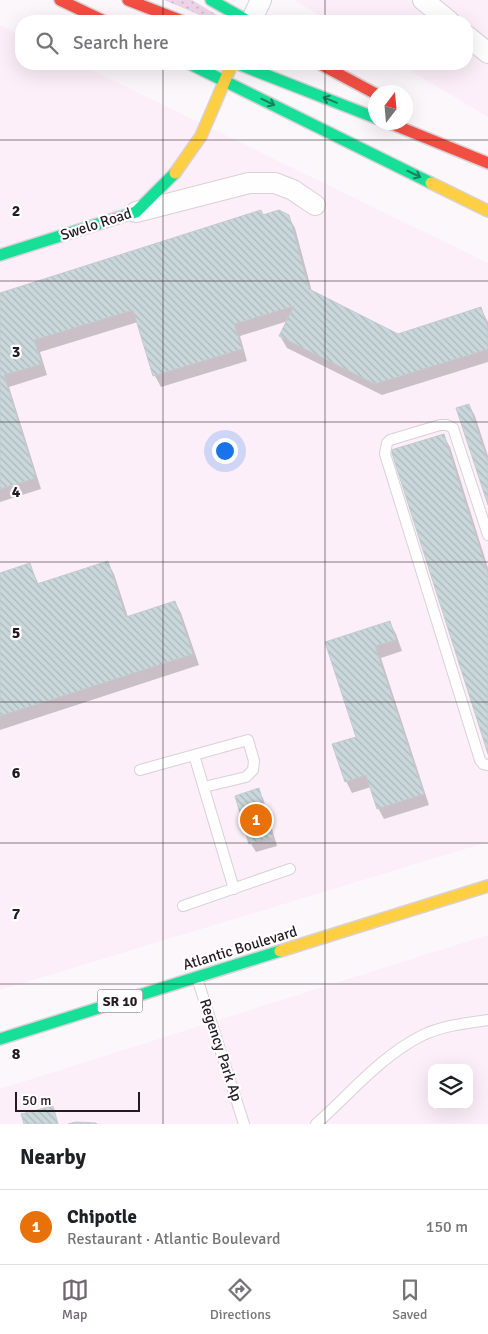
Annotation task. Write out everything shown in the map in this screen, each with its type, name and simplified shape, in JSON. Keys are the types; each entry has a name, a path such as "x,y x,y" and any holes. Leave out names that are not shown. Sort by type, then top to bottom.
{"main road":[{"path":"60,0 91,15"},
{"path":"128,0 167,15"},
{"path":"211,0 238,15"},
{"path":"202,70 488,211"},
{"name":"Swelo Road","path":"0,255 136,212 171,178 201,136 229,70"},
{"path":"253,70 368,115"},
{"path":"331,70 368,90"},
{"path":"407,130 488,163"},
{"path":"465,141 488,153"},
{"name":"Atlantic Boulevard","path":"0,1039 488,886"}],"street":[{"path":"252,15 261,0"},
{"path":"423,0 442,15"},
{"path":"473,41 488,54"},
{"path":"136,212 249,183 274,183 293,190 315,205"}],"lane":[{"path":"488,535 453,428 440,425 390,440 387,443 385,454 480,760 483,764 488,765"},
{"path":"140,770 248,740 254,761 253,770 246,776 204,787"},
{"path":"194,755 234,889"},
{"path":"183,906 290,869"},
{"name":"Regency Park Ap","path":"197,977 244,1124"},
{"path":"316,1124 380,1062 422,1035 458,1024 488,1020"}],"shaded area":[{"path":"164,0 192,0 217,15 200,15"},
{"path":"294,0 488,0 488,117 409,70 473,70 473,15 319,15"},
{"path":"0,25 15,33 15,70 91,70 488,263 488,842 0,990"},
{"path":"488,935 488,1124 0,1124 0,1089"}],"building":[{"path":"261,210 263,215 279,210 289,215 309,289 398,334 481,307 488,328 488,349 375,384 279,336 294,306 234,324 242,349 153,376 133,310 34,340 42,364 4,375 36,478 0,489 0,293"},
{"path":"469,404 488,461 488,505 456,408"},
{"path":"444,434 488,574 488,754 391,450"},
{"path":"108,561 126,617 175,601 193,654 0,716 0,573 30,563 37,584"},
{"path":"390,621 396,640 375,646 424,794 377,809 366,775 345,782 332,744 356,737 325,642"},
{"path":"259,788 273,837 249,844 235,796"},
{"path":"53,1106 58,1124 24,1124 21,1114"},
{"path":"76,1122 96,1123 97,1124 68,1124"}],"traffic: fast":[{"path":"211,0 237,15"},
{"path":"202,70 431,183"},
{"path":"253,70 368,115"},
{"path":"0,255 136,212 175,173"},
{"path":"0,1039 280,951"}],"traffic: slow":[{"path":"175,173 201,136 229,70"},
{"path":"431,183 488,211"},
{"path":"280,951 488,886"}],"traffic: jam":[{"path":"60,0 91,15"},
{"path":"128,0 167,15"},
{"path":"331,70 368,90"},
{"path":"407,130 488,163"}],"place":[{"name":"Chipotle","path":"256,820"}]}
